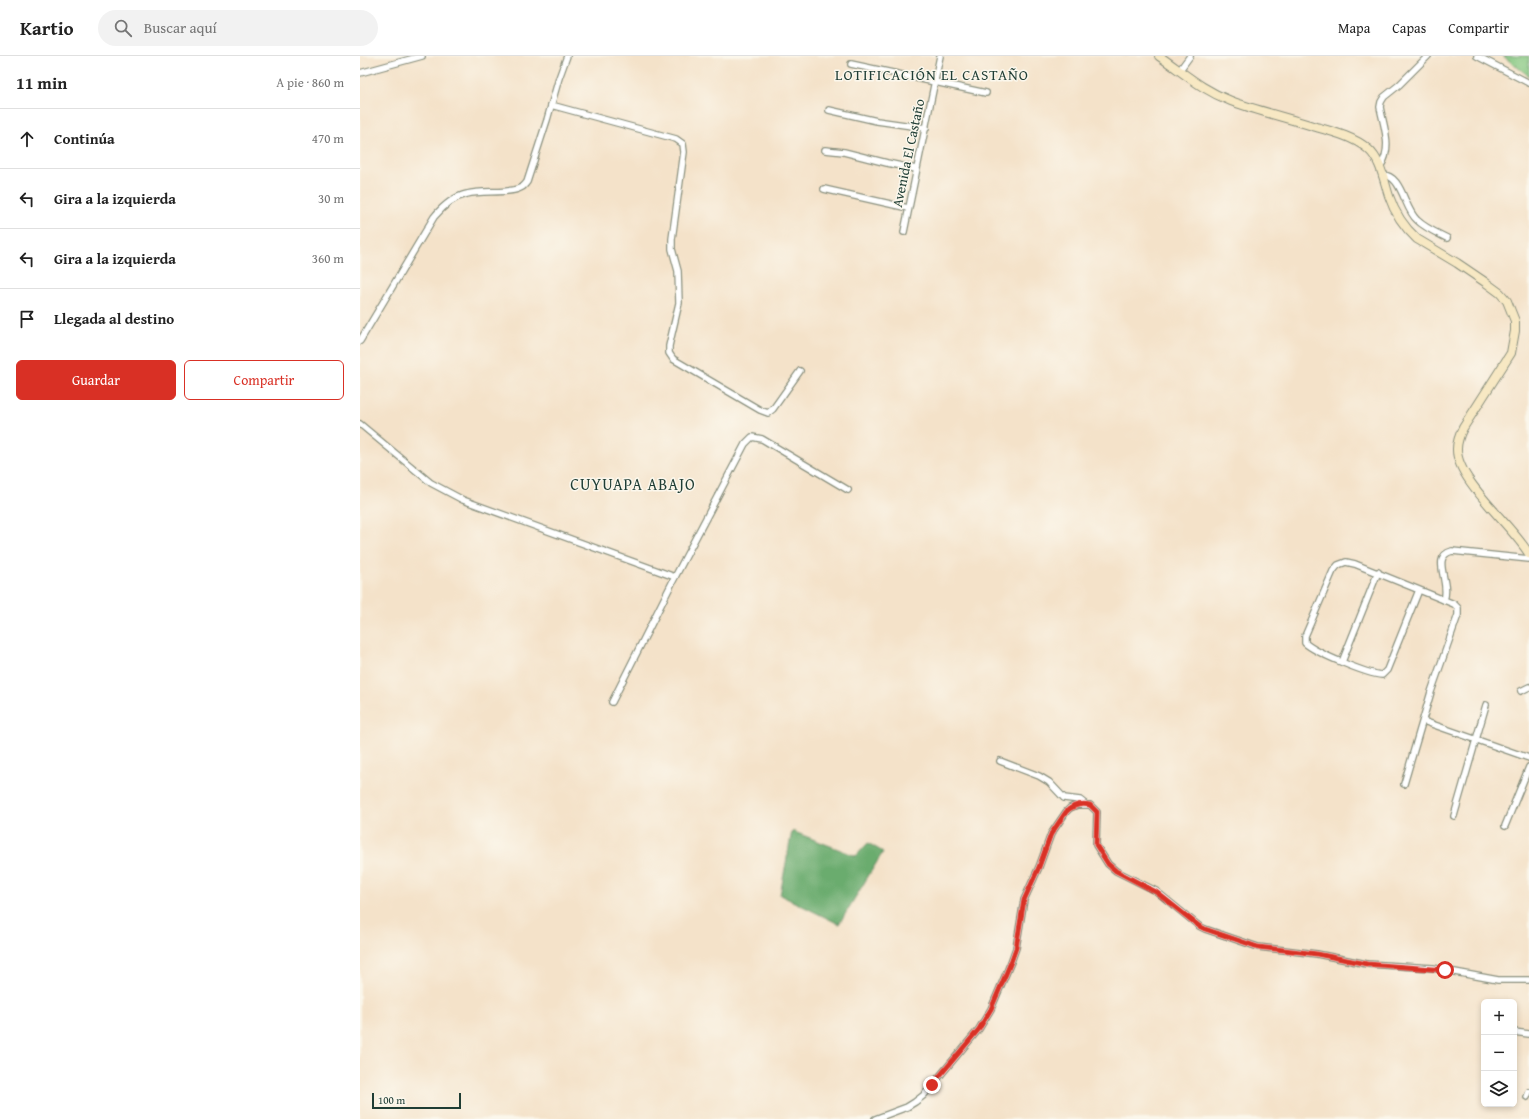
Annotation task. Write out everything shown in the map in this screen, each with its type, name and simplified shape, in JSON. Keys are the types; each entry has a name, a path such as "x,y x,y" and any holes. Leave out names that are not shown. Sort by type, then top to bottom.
{"street":[{"path":"360,73 422,56"},
{"path":"360,341 434,217 442,208 454,199 466,194 513,190 524,186 527,182 567,56"},
{"name":"Avenida El Castaño","path":"904,232 940,56"},
{"path":"1159,56 1202,87 1232,101 1336,133 1351,139 1370,150 1381,171 1395,210 1407,230 1417,239 1486,282 1500,293 1507,301 1515,320 1515,331 1510,353 1463,428 1459,437 1457,448 1458,459 1462,470 1470,482 1512,530 1529,554"},
{"path":"1179,71 1190,56"},
{"path":"1381,171 1387,153 1387,143 1380,107 1381,102 1384,97 1399,85 1428,56"},
{"path":"1477,56 1529,83"},
{"path":"851,64 986,93"},
{"path":"551,105 676,139 682,144 684,152 672,239 672,249 678,271 680,303 669,346 669,353 673,359 760,410 768,413 773,409 800,371"},
{"path":"829,110 877,121 926,128"},
{"path":"825,150 844,152 916,169"},
{"path":"1381,171 1396,181 1409,209 1416,220 1447,238"},
{"path":"824,189 908,208"},
{"path":"360,424 430,483 463,500 675,577"},
{"path":"612,702 675,577 745,444 752,438 762,439 848,490"},
{"path":"1444,600 1446,589 1441,564 1442,558 1446,553 1452,551 1529,559"},
{"path":"1404,784 1431,692 1458,615 1458,608 1454,604 1378,572 1346,562 1338,565 1333,572 1305,636 1305,643 1310,648 1375,675 1382,675 1387,670 1419,590"},
{"path":"1342,662 1378,572"},
{"path":"1521,691 1529,686"},
{"path":"1454,816 1486,705"},
{"path":"1423,721 1529,758"},
{"path":"1000,761 1040,776 1049,782 1064,798 1080,800 1094,808 1097,812 1096,845 1108,864 1116,871 1156,892 1199,926 1205,929 1258,947 1317,954 1367,964 1433,968 1498,980 1529,980"},
{"path":"1505,826 1529,767"},
{"path":"875,1119 915,1102 924,1095 985,1020 1011,962 1018,939 1024,900 1039,867 1047,843 1066,812 1070,808 1085,804"},
{"path":"1517,1032 1529,1034"}],"green space":[{"path":"1503,56 1529,56 1529,76"},
{"path":"792,831 856,856 868,843 883,852 839,924 780,895"}],"district":[{"name":"LOTIFICACIÓN EL CASTAÑO","path":"932,75"},
{"name":"CUYUAPA ABAJO","path":"633,484"}],"route":[{"path":"932,1085 979,1029 991,1009 1016,948 1024,900 1039,867 1047,843 1051,834 1066,812 1070,808 1077,805 1090,805 1097,812 1096,845 1112,868 1156,892 1199,926 1205,929 1258,947 1300,951 1367,964 1445,970"}]}
